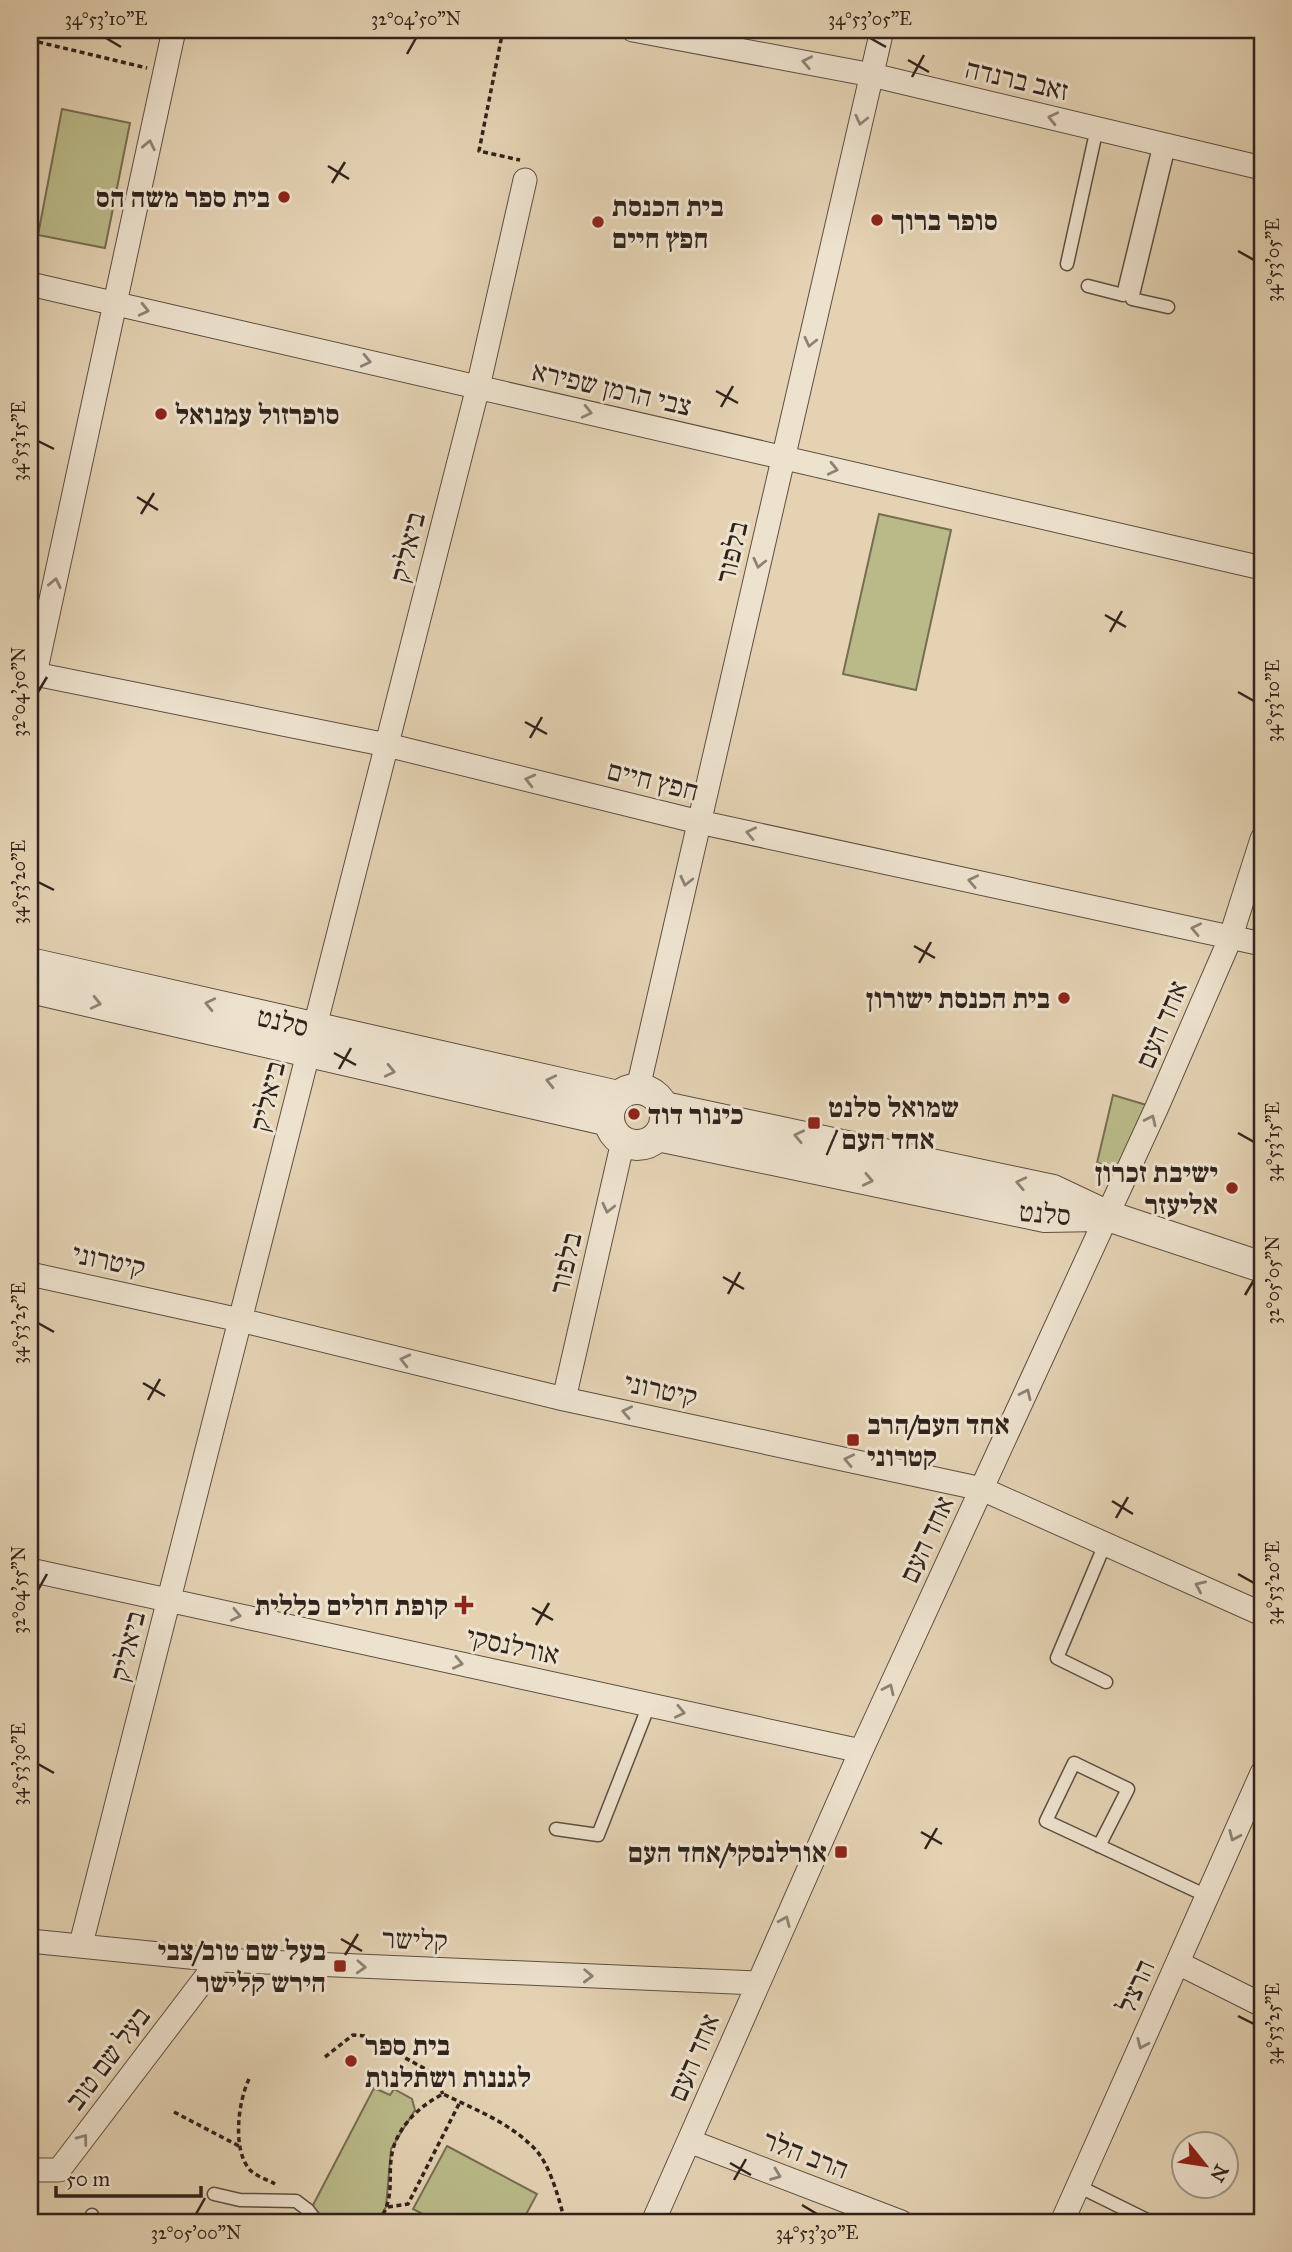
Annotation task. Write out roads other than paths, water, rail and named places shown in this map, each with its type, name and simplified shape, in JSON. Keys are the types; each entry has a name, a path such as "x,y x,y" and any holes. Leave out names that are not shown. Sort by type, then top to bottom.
{"street":[{"path":"32,673 174,30"},
{"name":"זאב ברנדה","path":"633,30 872,75 1262,168"},
{"name":"בלפור","path":"564,1399 622,1112 699,822 882,30"},
{"name":"ביאליק","path":"81,1944 478,387 526,180"},
{"name":"צבי הרמן שפירא","path":"30,284 1262,568"},
{"name":"חפץ חיים","path":"32,673 387,745 699,822 1262,944"},
{"name":"אחד העם","path":"653,2222 861,1751 1108,1216 1231,937 1262,839"},
{"name":"סלנט","path":"30,963 312,1040 622,1112"},
{"name":"סלנט","path":"30,988 312,1040"},
{"path":"654,1094 661,1121 642,1144 622,1112 654,1094"},
{"name":"סלנט","path":"661,1121 1045,1217 1108,1216 1262,1267"},
{"name":"קיטרוני","path":"30,1274 240,1320 564,1399 982,1489 1262,1614"},
{"name":"אורלנסקי","path":"30,1570 861,1751"},
{"name":"הרצל","path":"1062,2222 1262,1773"},
{"name":"קלישר","path":"30,1941 219,1959 757,1983"},
{"name":"בעל שם טוב","path":"30,2170 59,2170 219,1959"},
{"path":"1178,1964 1262,2005"},
{"name":"הרב הלר","path":"690,2141 901,2222"}],"lane":[{"path":"1067,264 1097,128"},
{"path":"1088,286 1123,295 1164,144"},
{"path":"1164,144 1132,299 1168,307"},
{"path":"1105,1544 1057,1658 1106,1682"},
{"path":"556,1829 598,1835 649,1705"},
{"path":"1099,1846 1128,1789 1074,1763 1046,1822 1208,1896"},
{"path":"1078,2186 1151,2222"},
{"path":"214,2194 240,2200 298,2197 317,2222"}],"place":[{"name":"בית ספר משה הס","path":"284,197"},
{"name":"סופר ברוך","path":"877,220"},
{"name":"בית הכנסת חפץ חיים","path":"598,222"},
{"name":"סופרזול עמנואל","path":"161,414"},
{"name":"בית הכנסת ישורון","path":"1064,998"},
{"name":"כינור דוד","path":"634,1114"},
{"name":"שמואל סלנט / אחד העם","path":"814,1123"},
{"name":"ישיבת זכרון אליעזר","path":"1232,1188"},
{"name":"אחד העם/הרב קטרוני","path":"853,1440"},
{"name":"קופת חולים כללית","path":"464,1605"},
{"name":"אורלנסקי/אחד העם","path":"841,1852"},
{"name":"בעל שם טוב/צבי הירש קלישר","path":"340,1966"},
{"name":"בית ספר לגננות ושתלנות","path":"351,2061"}]}
